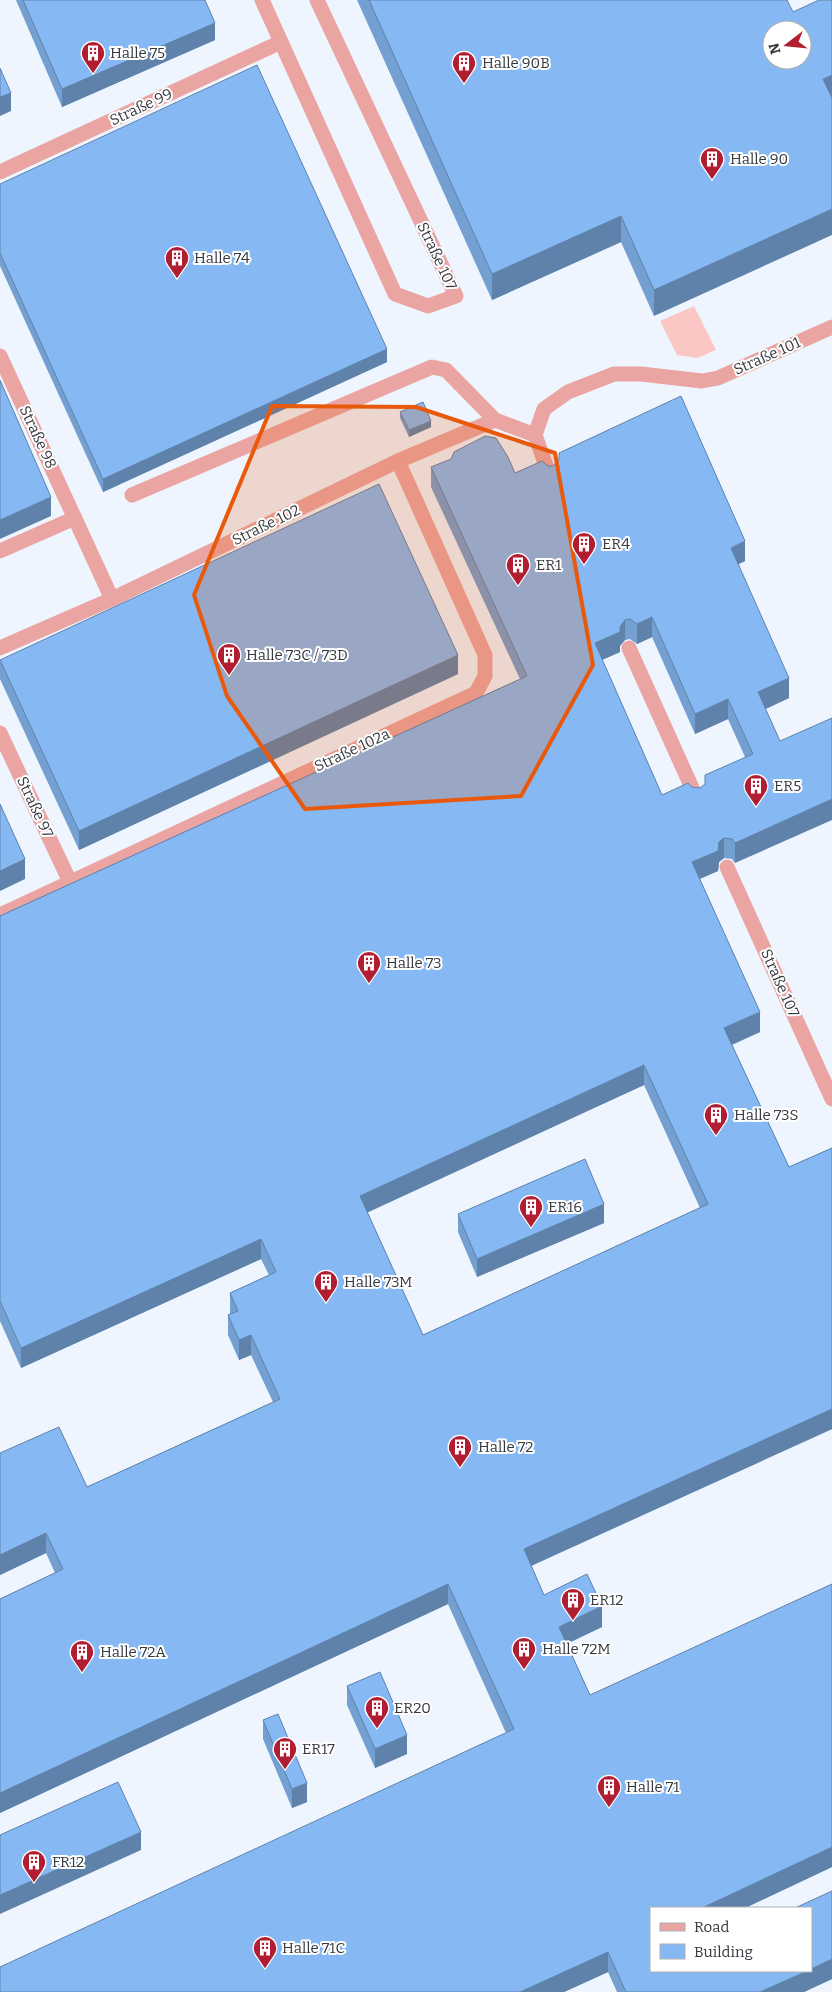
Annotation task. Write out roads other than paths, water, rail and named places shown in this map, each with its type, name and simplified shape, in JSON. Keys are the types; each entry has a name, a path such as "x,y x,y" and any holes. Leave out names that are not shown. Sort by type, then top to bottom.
{"street":[{"name":"Straße 107","path":"262,0 395,294 428,306 456,296 317,0"},
{"name":"Straße 99","path":"0,172 281,42"},
{"name":"Straße 101","path":"534,435 544,409 568,392 614,374 641,374 702,381 718,378 832,327"},
{"name":"Straße 98","path":"0,356 112,599"},
{"path":"132,496 432,366 446,370 495,420 534,435 550,477"},
{"name":"Straße 102","path":"0,648 112,599 398,462 495,420"},
{"name":"Straße 102a","path":"0,915 476,693 485,676 485,655 398,462"},
{"path":"0,551 75,518"},
{"path":"629,648 697,799"},
{"name":"Straße 97","path":"0,733 70,882"},
{"name":"Straße 107","path":"727,867 832,1099"}],"place":[{"name":"Halle 75","path":"93,74"},
{"name":"Halle 90B","path":"464,84"},
{"name":"Halle 90","path":"712,180"},
{"name":"Halle 74","path":"177,279"},
{"name":"ER4","path":"584,565"},
{"name":"ER1","path":"518,586"},
{"name":"Halle 73C / 73D","path":"229,676"},
{"name":"ER5","path":"756,807"},
{"name":"Halle 73","path":"369,984"},
{"name":"Halle 73S","path":"716,1136"},
{"name":"ER16","path":"531,1228"},
{"name":"Halle 73M","path":"326,1303"},
{"name":"Halle 72","path":"460,1468"},
{"name":"ER12","path":"573,1621"},
{"name":"Halle 72M","path":"524,1670"},
{"name":"Halle 72A","path":"82,1673"},
{"name":"ER20","path":"377,1729"},
{"name":"ER17","path":"285,1770"},
{"name":"Halle 71","path":"609,1808"},
{"name":"FR12","path":"34,1883"},
{"name":"Halle 71C","path":"265,1969"}]}
